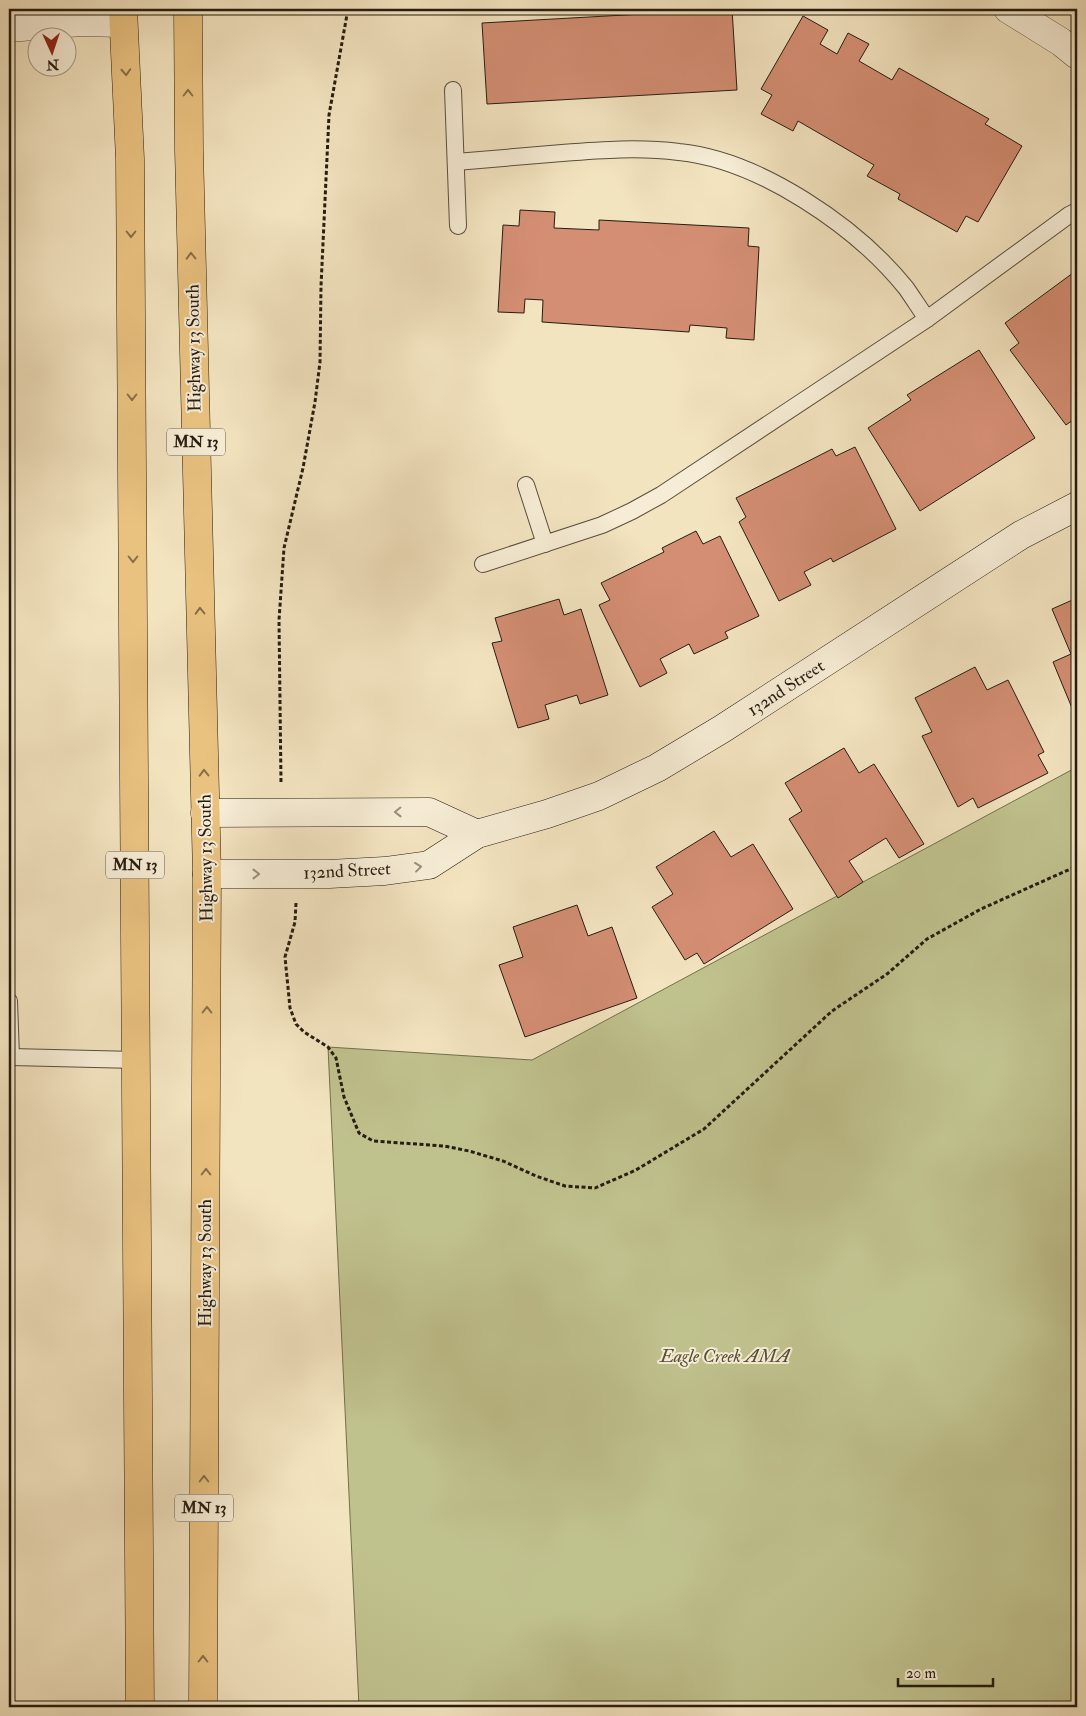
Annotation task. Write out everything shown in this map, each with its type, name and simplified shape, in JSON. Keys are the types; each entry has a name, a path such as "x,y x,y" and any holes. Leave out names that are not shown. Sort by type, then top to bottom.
{"main road":[{"name":"Highway 13 South","path":"188,9 188,150 207,874 203,1707"},
{"name":"MN 13","path":"123,16 130,179 140,1707"}],"street":[{"path":"1008,9 1061,42 1077,55"},
{"path":"9,28 123,16"},
{"name":"132nd Street","path":"207,874 385,871 429,865 477,834 547,814 599,796 657,768 722,729 1021,535 1077,506"},
{"path":"206,813 429,812 477,834"}],"lane":[{"path":"453,90 458,226"},
{"path":"456,162 604,150 680,152 716,159 760,176 800,197 842,227 880,260 906,288 927,319"},
{"path":"483,564 602,525 661,495 927,319 1077,211"},
{"path":"526,485 545,544"},
{"path":"9,1001 10,1057 136,1060"}],"path":[{"path":"285,813 281,778 279,620 284,548 315,402 320,362 321,286 329,115 348,9"},
{"path":"294,874 297,897 295,922 285,957 290,1008 296,1024 304,1032 328,1047 336,1058 344,1097 359,1133 373,1141 444,1146 469,1151 503,1161 536,1176 565,1186 595,1188 636,1170 704,1129 832,1011 887,974 927,938 981,909 1077,866"}],"green space":[{"name":"Eagle Creek AMA","path":"1077,767 1077,1707 359,1707 328,1047 532,1060"}],"building":[{"path":"732,9 737,90 487,104 482,23"},
{"path":"803,16 828,30 820,44 837,54 848,33 869,44 859,61 892,80 899,68 989,119 985,124 1022,146 978,222 966,216 957,232 898,199 900,194 867,176 874,165 798,121 793,131 761,114 772,95 761,89"},
{"path":"520,210 555,212 554,228 599,230 599,220 749,228 748,246 759,247 754,340 726,338 727,328 690,325 689,332 542,322 543,300 525,299 524,313 498,312 503,225 519,226"},
{"path":"1077,270 1077,386 1075,388 1077,391 1077,417 1066,425 1010,350 1019,343 1005,323"},
{"path":"979,350 1035,438 920,511 868,428 911,400 907,395"},
{"path":"855,447 896,529 833,562 831,558 804,572 811,585 779,601 739,522 746,517 736,498 832,449 836,456"},
{"path":"696,531 703,544 720,536 759,616 725,632 728,638 694,654 689,644 660,659 667,673 640,687 599,605 610,600 601,583 664,552 662,548"},
{"path":"1077,598 1077,720 1053,662 1071,654 1052,609"},
{"path":"559,599 564,615 581,609 608,695 580,704 577,695 545,705 549,719 518,728 492,643 502,641 495,618"},
{"path":"975,667 987,690 1008,680 1044,752 1038,755 1048,773 978,808 973,798 958,807 922,736 932,732 915,698"},
{"path":"844,748 859,773 874,764 924,844 899,858 886,838 849,861 863,882 838,898 789,819 802,811 785,783"},
{"path":"714,831 731,857 753,844 793,909 704,964 697,953 685,960 652,907 673,894 656,867"},
{"path":"577,905 588,936 612,927 637,998 525,1037 499,965 523,957 513,927"}]}
